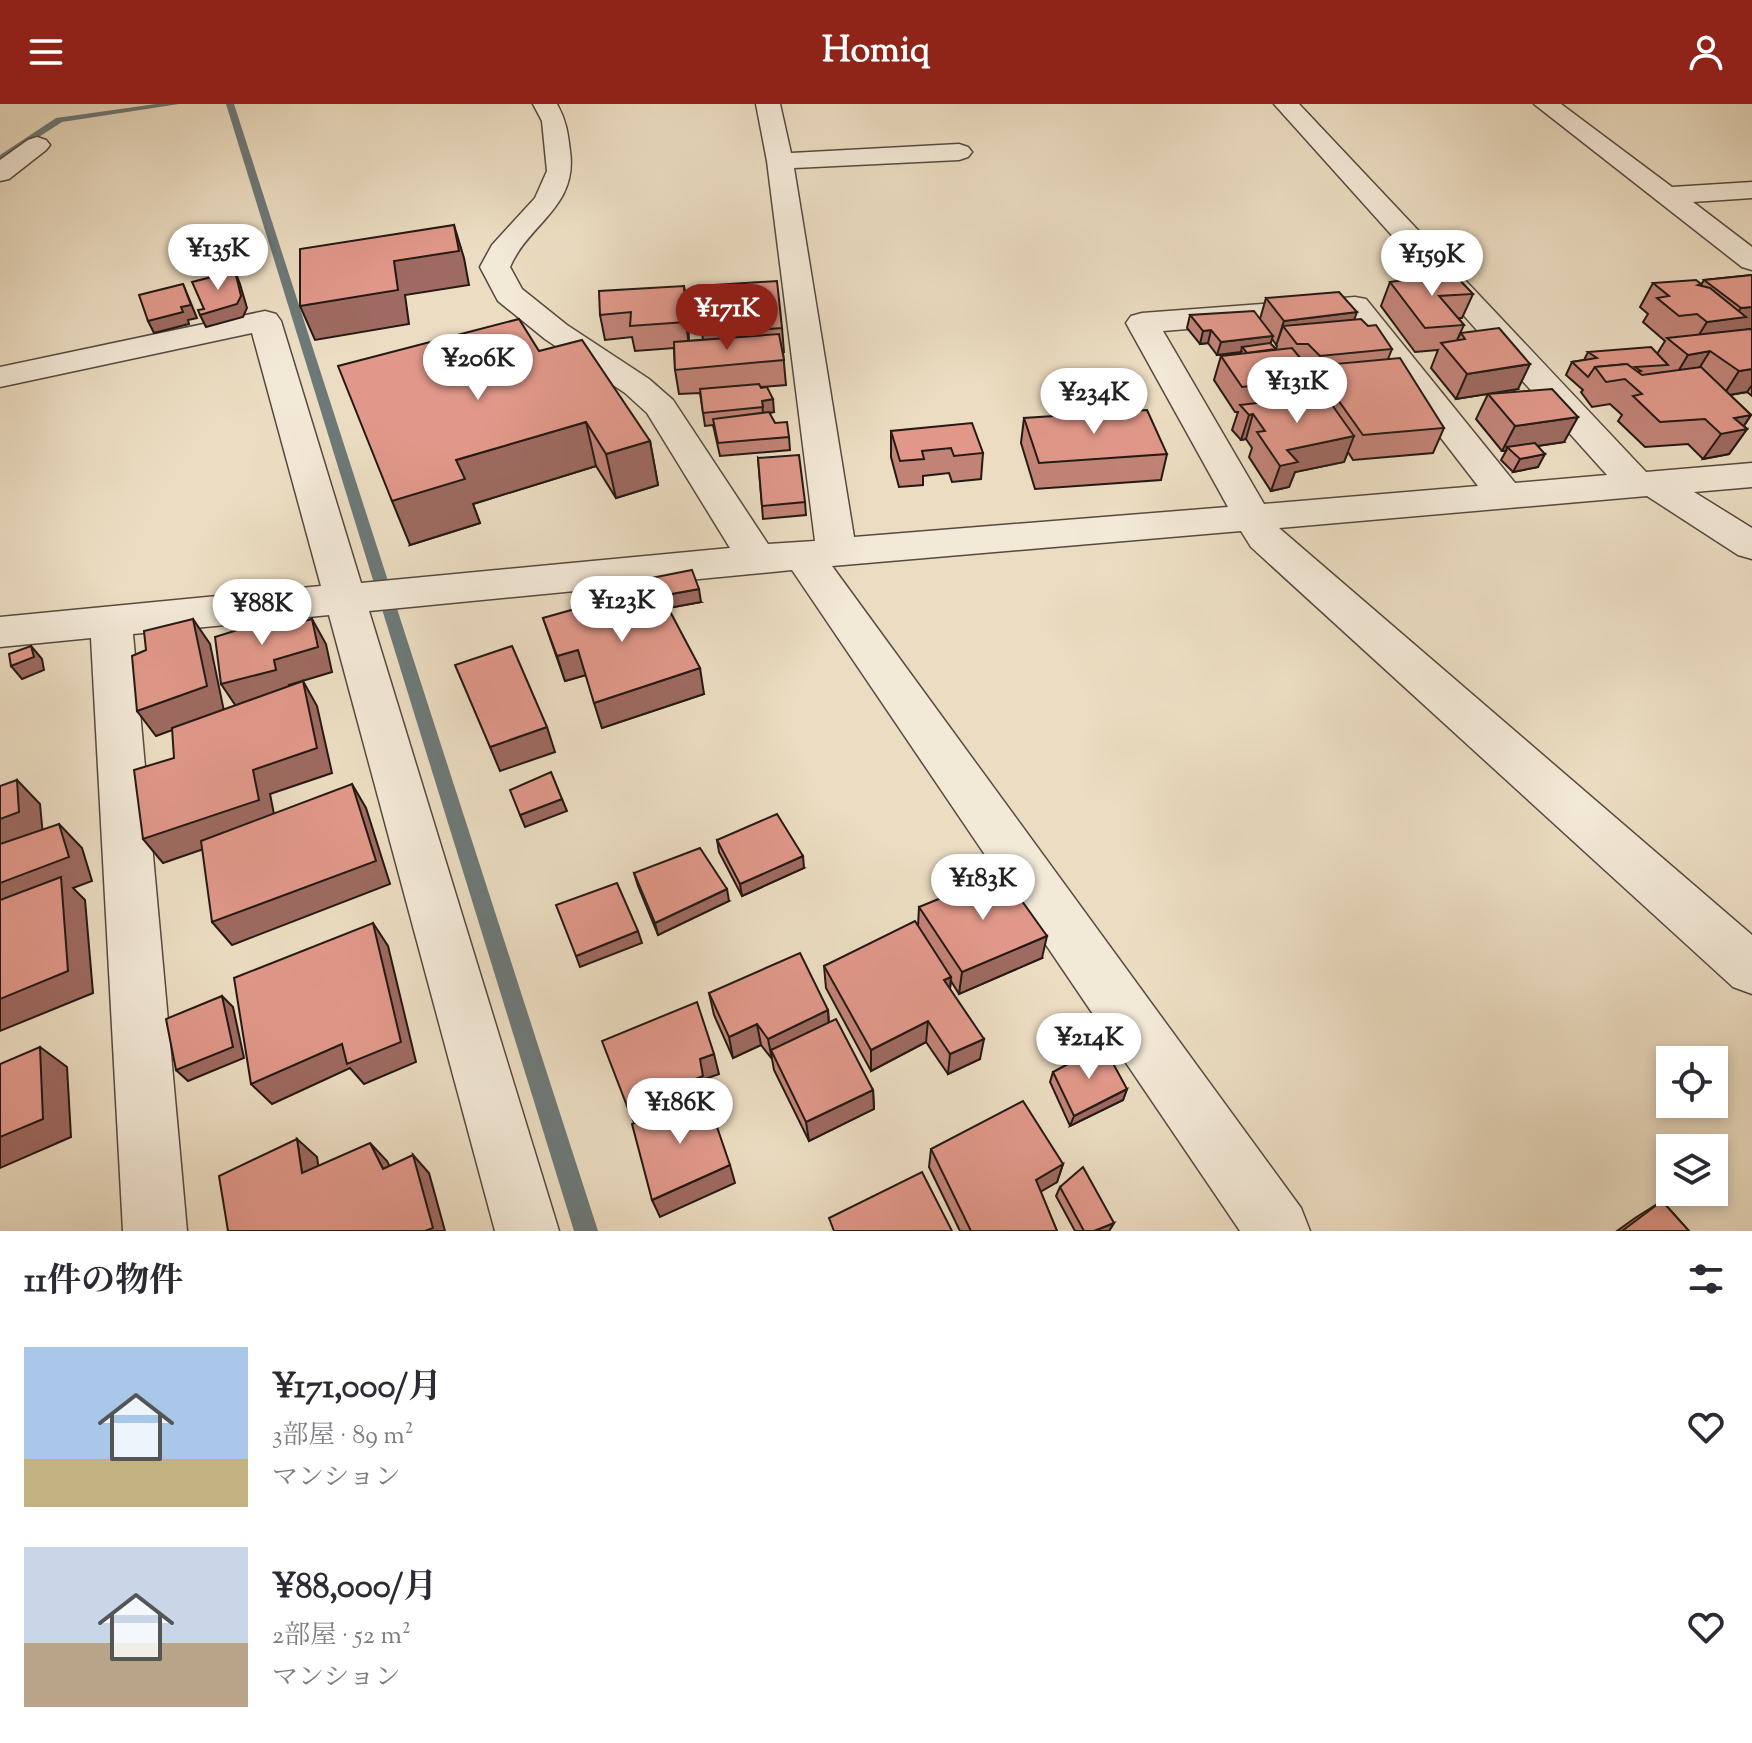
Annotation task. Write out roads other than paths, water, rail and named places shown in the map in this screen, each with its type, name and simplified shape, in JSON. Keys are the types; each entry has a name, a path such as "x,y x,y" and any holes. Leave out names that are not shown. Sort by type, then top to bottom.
{"street":[{"path":"545,104 554,121 560,171 547,201 502,251 495,267 509,294 556,332 637,386 661,407 799,555 1278,1231"},
{"path":"768,104 780,161 799,555"},
{"path":"1286,104 1645,483 1752,546"},
{"path":"1546,104 1665,196 1740,241 1752,261"},
{"path":"0,173 37,145"},
{"path":"780,161 959,152"},
{"path":"1665,196 1752,190"},
{"path":"1505,495 1355,306 1142,323 1265,538 1752,969"},
{"path":"0,377 265,321 527,1231"},
{"path":"0,632 799,555 1752,475"},
{"path":"111,623 155,1231"}],"waterway":[{"path":"0,159 59,120 175,104"},
{"path":"230,104 586,1231"}]}
